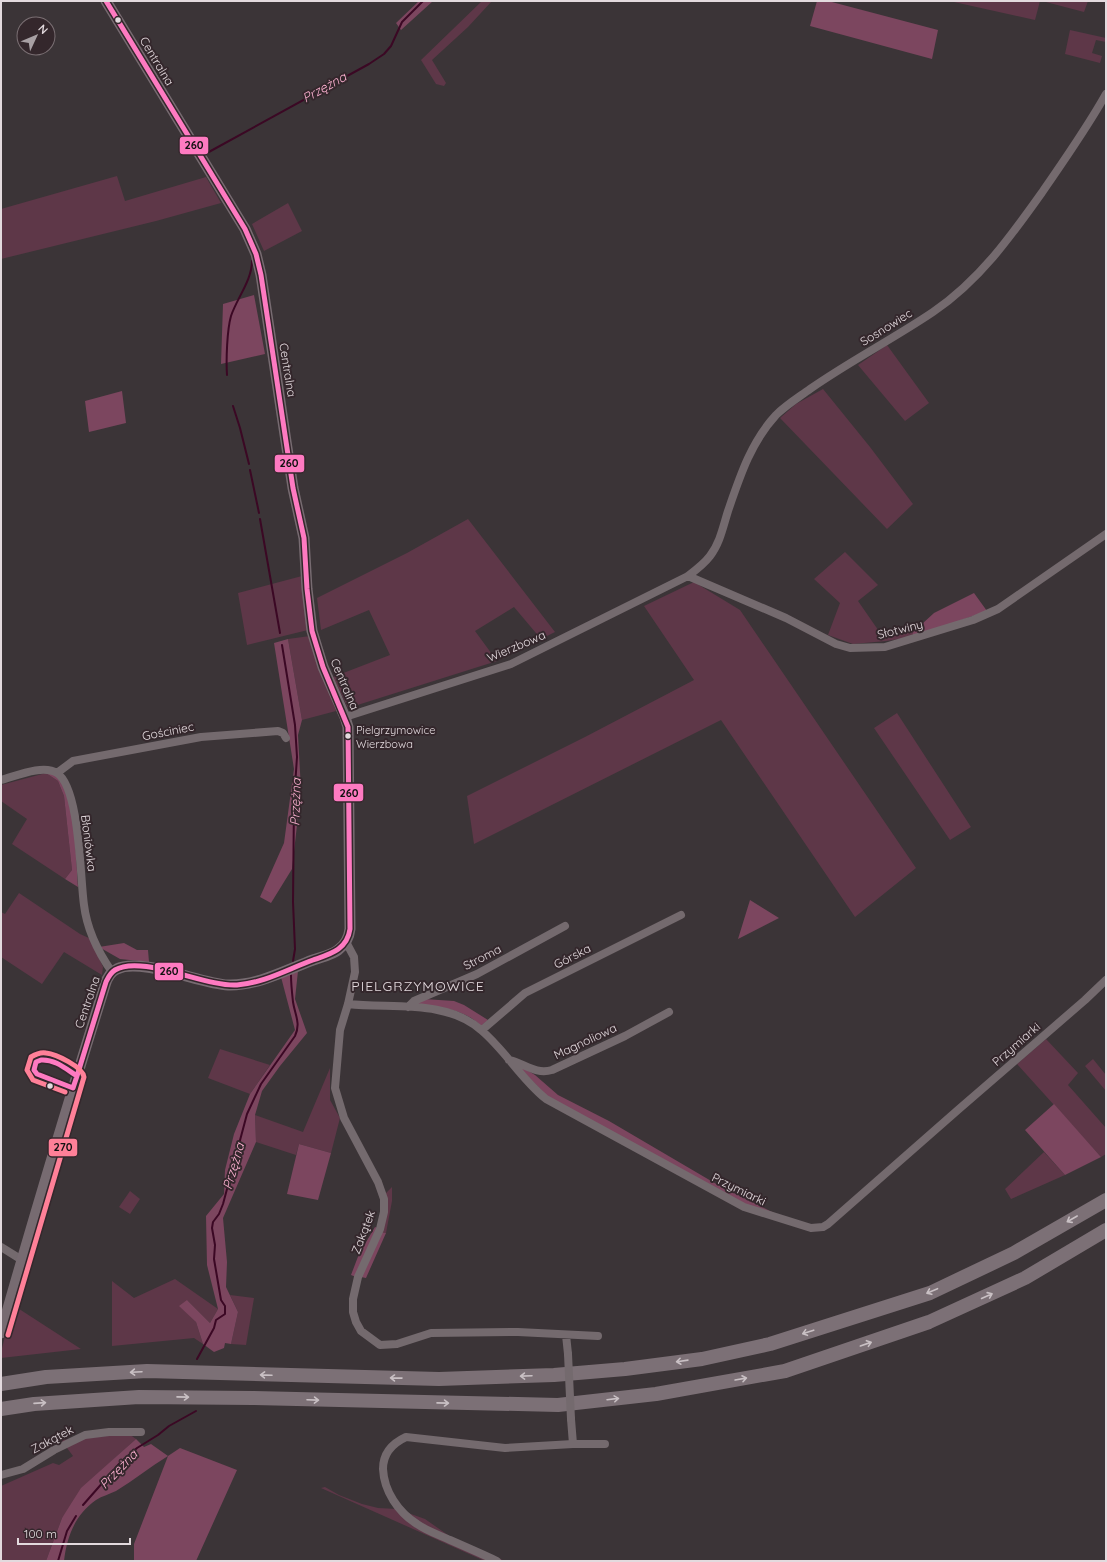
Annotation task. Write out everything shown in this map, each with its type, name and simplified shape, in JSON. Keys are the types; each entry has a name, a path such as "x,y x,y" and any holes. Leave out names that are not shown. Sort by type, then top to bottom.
{"highway":[{"path":"1,1384 46,1377 147,1372 439,1379 554,1375 625,1369 702,1359 770,1344 930,1293 1014,1253 1106,1200"},
{"path":"1,1409 34,1404 138,1397 558,1405 656,1394 785,1371 929,1322 1025,1278 1106,1230"}],"street":[{"name":"Centralna","path":"1,1333 105,985 112,972 118,968 126,966 148,967 226,985 241,985 264,979 337,951 346,942 350,929 349,736 345,717 323,667 312,631 307,589 304,538 293,488 261,275 256,254 242,224 106,1"},
{"name":"Sosnowiec","path":"688,576 707,560 714,549 722,531 752,447 777,414 791,402 827,377 934,311 966,287 1006,242 1089,124 1106,94"},
{"name":"Słotwiny","path":"688,576 786,618 836,644 850,648 886,647 973,620 998,609 1106,534"},
{"name":"Wierzbowa","path":"345,717 511,664 688,576"},
{"name":"Gościniec","path":"57,773 72,761 201,737 278,731 283,733 286,738"},
{"path":"1,780 41,769 57,773"},
{"name":"Błoniówka","path":"57,773 64,780 77,827 84,906 94,944 112,972"},
{"name":"Górska","path":"482,1030 525,993 681,915"},
{"name":"Stroma","path":"408,1007 414,1001 477,974 565,926"},
{"name":"Zakątek","path":"346,942 354,957 355,972 348,1004 340,1030 335,1088 344,1118 378,1182 384,1199 384,1212 380,1229 358,1277 353,1299 353,1312 361,1331 380,1345 397,1344 431,1333 518,1332 598,1336"},
{"name":"Przymiarki","path":"348,1004 408,1007 453,1013 471,1022 482,1030 533,1087 546,1099 744,1207 811,1228 817,1228 828,1224 1106,980"},
{"name":"Magnoliowa","path":"509,1060 516,1061 539,1072 546,1072 625,1036 669,1012"},
{"path":"1,1247 22,1260"},
{"path":"566,1335 573,1444"},
{"name":"Zakątek","path":"1,1475 23,1469 54,1450 85,1435 109,1432 141,1432"},
{"path":"497,1561 417,1525 402,1513 394,1502 384,1479 383,1465 388,1450 398,1441 406,1437 505,1448 573,1444 605,1444"}],"shaded area":[{"path":"419,1 433,1 401,30 396,23"},
{"path":"482,1 492,1 468,27 432,60 446,83 444,86 436,84 421,60"},
{"path":"817,1 828,1 938,30 932,59 810,26"},
{"path":"1040,1 1035,20 954,2"},
{"path":"1042,1 1088,1 1084,12"},
{"path":"1070,30 1106,38 1106,42 1096,40 1092,53 1102,56 1100,63 1065,54"},
{"path":"117,176 125,201 206,177 221,203 156,221 1,259 1,209"},
{"path":"288,203 302,231 264,251 252,224"},
{"path":"254,295 265,354 221,364 223,304"},
{"path":"887,345 929,403 905,421 858,365"},
{"path":"823,389 870,447 913,504 887,529 780,418 796,404"},
{"path":"122,391 126,423 89,432 85,401"},
{"path":"468,519 555,632 541,639 514,607 475,631 497,661 348,708 333,677 390,655 369,610 321,630 317,598 407,553"},
{"path":"845,552 878,585 858,601 883,637 911,630 914,637 853,644 828,635 840,603 814,579"},
{"path":"302,576 308,630 247,645 238,593"},
{"path":"694,582 740,610 916,868 855,917 721,720 474,844 467,796 694,680 644,606"},
{"path":"974,593 987,611 914,637 911,630 922,624 934,613"},
{"path":"310,636 336,711 302,720 288,639"},
{"path":"288,639 302,720 298,735 301,790 292,869 271,903 260,897 284,843 294,769 274,643"},
{"path":"897,713 971,827 950,840 874,728"},
{"path":"46,773 58,781 64,796 72,870 65,879 12,844 27,819 1,801 1,785"},
{"path":"46,773 55,775 60,779 70,803 76,848 78,887 65,879 72,870 64,796 58,781"},
{"path":"19,893 80,934 91,939 103,967 102,975 64,952 42,984 1,957 1,912 5,914"},
{"path":"750,900 779,918 738,939"},
{"path":"124,943 137,950 148,950 149,962 120,959 99,947"},
{"path":"298,971 295,999 307,1033 262,1091 255,1115 256,1142 223,1218 227,1262 226,1287 238,1312 231,1344 225,1343 224,1348 214,1352 203,1344 196,1322 179,1306 187,1300 210,1323 218,1309 207,1265 206,1216 224,1194 225,1170 234,1134 250,1094 295,1030 281,977"},
{"path":"424,999 454,1001 464,1005 488,1020 481,1026 475,1020 460,1012 417,1004"},
{"path":"1046,1039 1078,1073 1068,1085 1106,1128 1106,1154 1101,1157 1017,1064"},
{"path":"220,1049 270,1065 250,1094 208,1078"},
{"path":"1093,1059 1106,1075 1106,1091 1085,1066"},
{"path":"514,1062 535,1075 558,1095 609,1121 718,1185 778,1215 741,1203 548,1097"},
{"path":"330,1068 330,1100 340,1118 331,1153 299,1144 296,1155 256,1142 255,1115 303,1132"},
{"path":"1054,1104 1101,1157 1065,1175 1025,1130"},
{"path":"299,1144 331,1153 318,1200 287,1194"},
{"path":"1044,1152 1065,1175 1011,1199 1005,1189"},
{"path":"392,1187 392,1201 386,1233 381,1232 385,1194"},
{"path":"130,1191 140,1199 130,1214 119,1207"},
{"path":"375,1227 378,1228 356,1277 351,1275 359,1254"},
{"path":"381,1232 386,1233 366,1278 361,1277"},
{"path":"175,1279 218,1309 210,1323 187,1300 203,1344 194,1338 112,1346 112,1281 134,1298"},
{"path":"230,1295 254,1298 246,1345 231,1344 238,1312"},
{"path":"13,1305 81,1349 1,1358 1,1352"},
{"path":"129,1434 136,1439 114,1459 62,1518 46,1561 1,1561 1,1486 53,1463 59,1465 73,1456 61,1440"},
{"path":"136,1439 144,1447 151,1444 168,1456 116,1491 98,1499 89,1506 77,1519 73,1527 67,1543 64,1561 46,1561 62,1518 81,1488"},
{"path":"180,1448 237,1470 196,1561 134,1561 134,1544 168,1456"},
{"path":"325,1487 339,1495 362,1504 378,1508 397,1509 425,1519 455,1540 505,1561 485,1561 321,1488"}],"waterway":[{"name":"Przężna","path":"207,153 369,64 384,54 391,46 402,22 423,1"},
{"name":"Przężna","path":"227,375 227,345 231,316 250,275 252,261"},
{"name":"Przężna","path":"233,406 249,464"},
{"name":"Przężna","path":"250,470 259,513"},
{"name":"Przężna","path":"260,519 280,633"},
{"name":"Przężna","path":"282,645 295,725 297,757 294,801 293,902 295,949 293,961"},
{"name":"Przężna","path":"197,1359 214,1328 216,1320 225,1314 225,1306 221,1300 214,1259 215,1245 212,1228 213,1222 219,1214 223,1204 247,1114 261,1084 295,1036 298,1027 293,1002 291,975"},
{"name":"Przężna","path":"83,1505 119,1464 137,1448 169,1426 196,1411"},
{"name":"Przężna","path":"58,1561 67,1531 76,1516"}],"transit line":[{"name":"260","path":"77,1076 106,982 110,974 115,970 126,966 141,966 157,968 224,984 247,984 266,979 337,950 345,942 350,929 348,727 323,667 312,631 307,589 304,538 293,488 261,275 256,254 245,229 106,1"},
{"name":"270","path":"8,1335 84,1077 79,1069 74,1065 56,1056 42,1053 31,1057 27,1070 33,1080 65,1092"},
{"name":"260","path":"41,1060 56,1063 77,1076 73,1088 37,1074 34,1070 36,1062 41,1060"}],"place":[{"name":"Pielgrzymowice Wierzbowa","path":"348,736"}],"district":[{"name":"PIELGRZYMOWICE","path":"418,986"}]}
